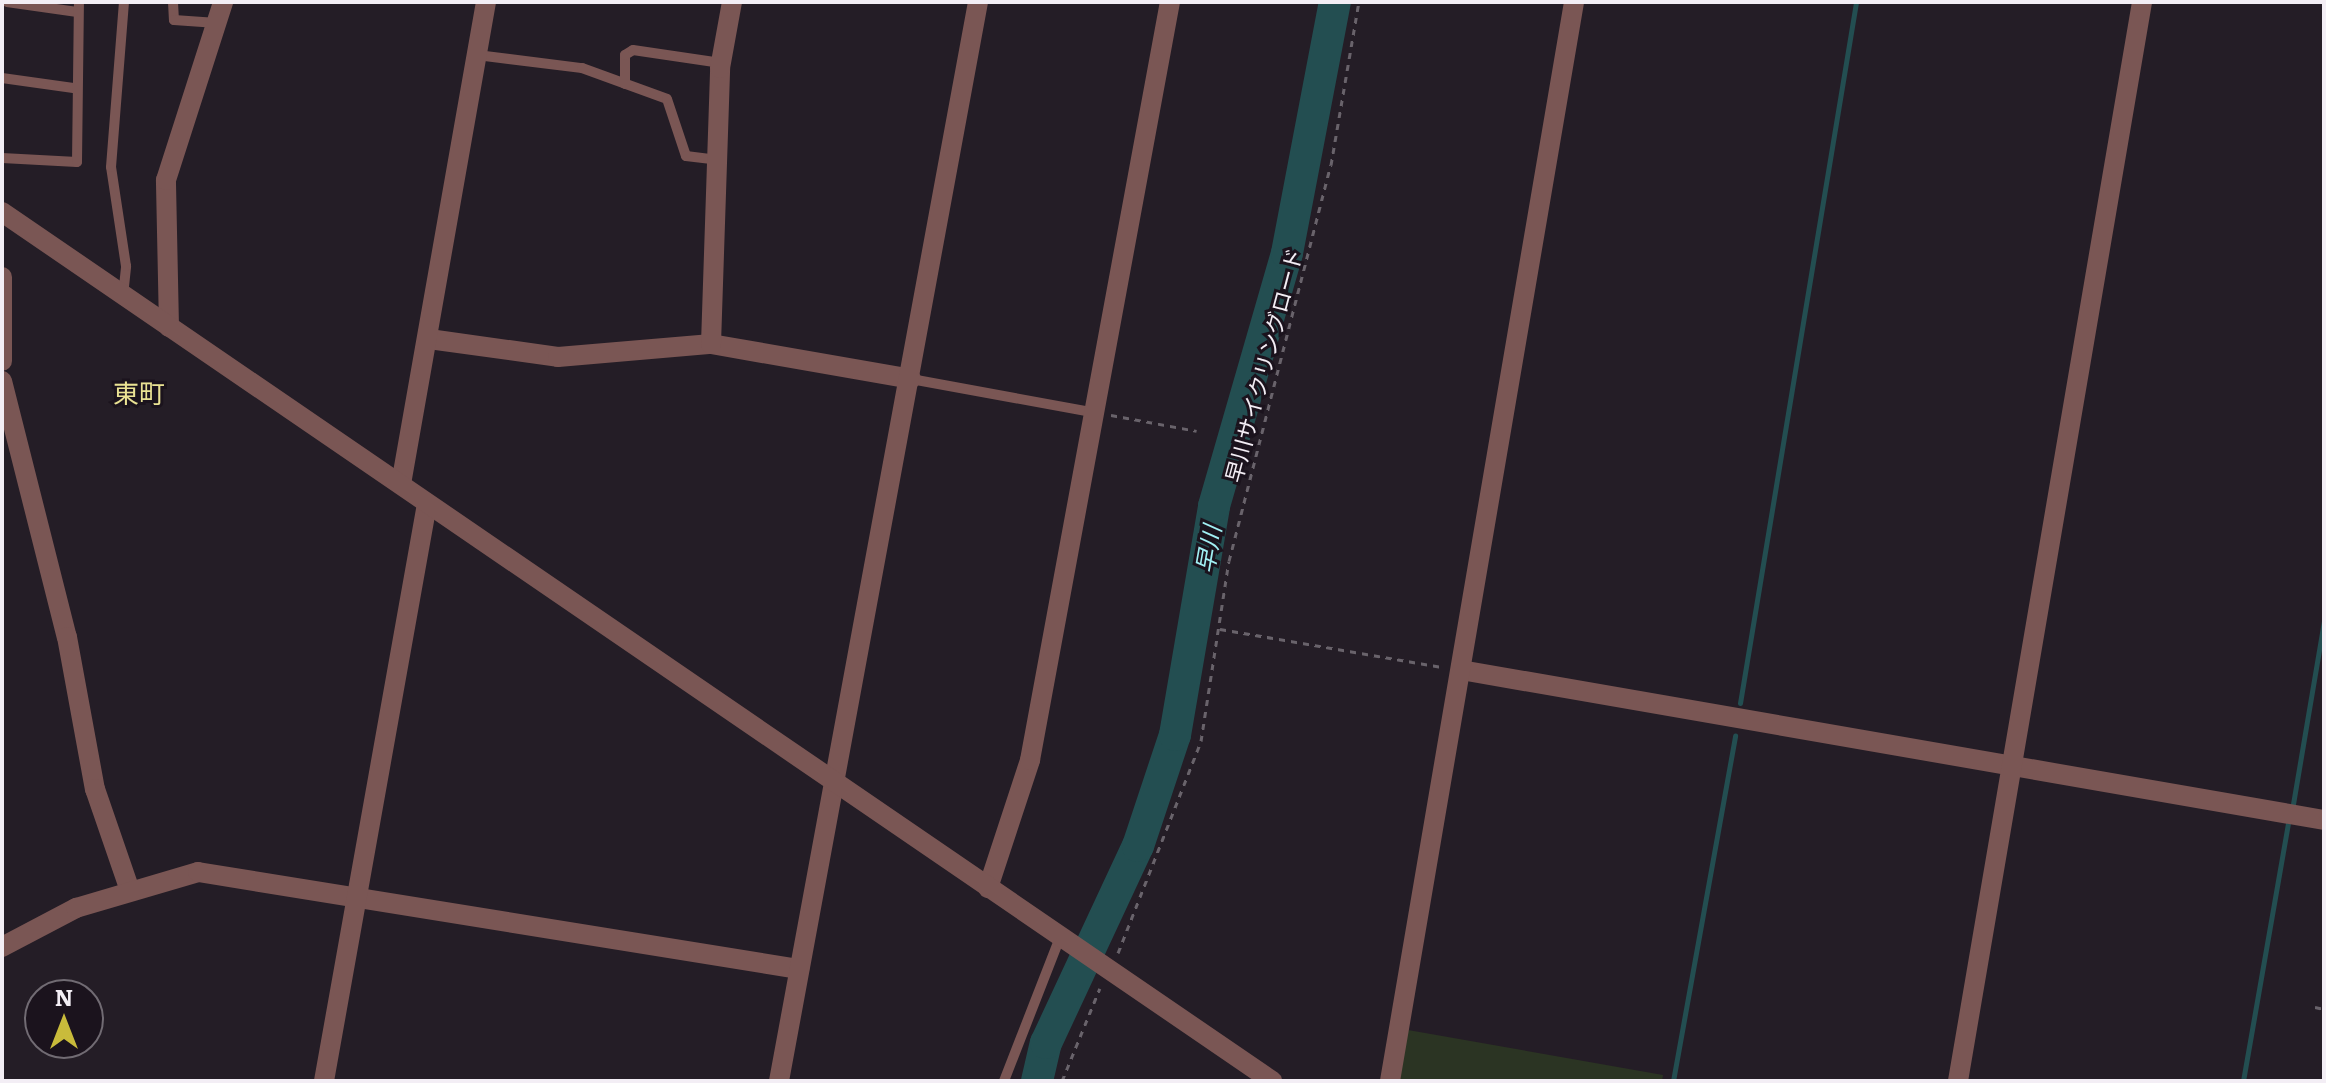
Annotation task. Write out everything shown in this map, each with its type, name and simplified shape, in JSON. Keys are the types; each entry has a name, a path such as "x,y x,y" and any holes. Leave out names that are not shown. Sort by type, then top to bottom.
{"street":[{"path":"169,327 166,180 219,23 223,2"},
{"path":"401,484 486,2"},
{"path":"711,344 722,161 721,63 732,2"},
{"path":"779,1081 911,379 978,2"},
{"path":"988,888 1025,784 1170,2"},
{"path":"1390,1081 1574,2"},
{"path":"1958,1081 2142,2"},
{"path":"2,212 1272,1081"},
{"path":"2,277 2,361"},
{"path":"429,339 558,357 711,344 911,379"},
{"path":"2,381 67,637 95,789 129,888"},
{"path":"324,1081 354,892 427,504"},
{"path":"1461,670 2324,820"},
{"path":"2,947 129,888 198,872 354,892 799,969"}],"lane":[{"path":"2,158 73,166 73,88 78,7 7,2"},
{"path":"123,296 126,266 111,167 124,2"},
{"path":"173,2 174,20 219,23"},
{"path":"625,84 625,55 633,50 721,63"},
{"path":"477,55 582,68 667,99 686,156 722,161"},
{"path":"2,78 73,88"},
{"path":"911,379 1096,413"},
{"path":"1004,1081 1062,938"}],"path":[{"name":"早川サイクリングロード","path":"1062,1081 1083,1018 1108,970 1187,785 1244,495 1331,165 1359,2"},
{"path":"1096,413 1197,431"},
{"path":"1219,629 1461,670"},
{"path":"2315,1007 2324,1009"}],"green space":[{"path":"1408,1030 1663,1075 1662,1081 1399,1081"}],"waterway":[{"name":"早川","path":"1037,1081 1046,1043 1138,846 1175,735 1214,506 1287,253 1335,2"},
{"path":"1740,703 1856,2"},
{"path":"2293,804 2324,620"},
{"path":"1673,1081 1735,736"},
{"path":"2243,1081 2288,824"}],"district":[{"name":"東町","path":"139,392"}]}
